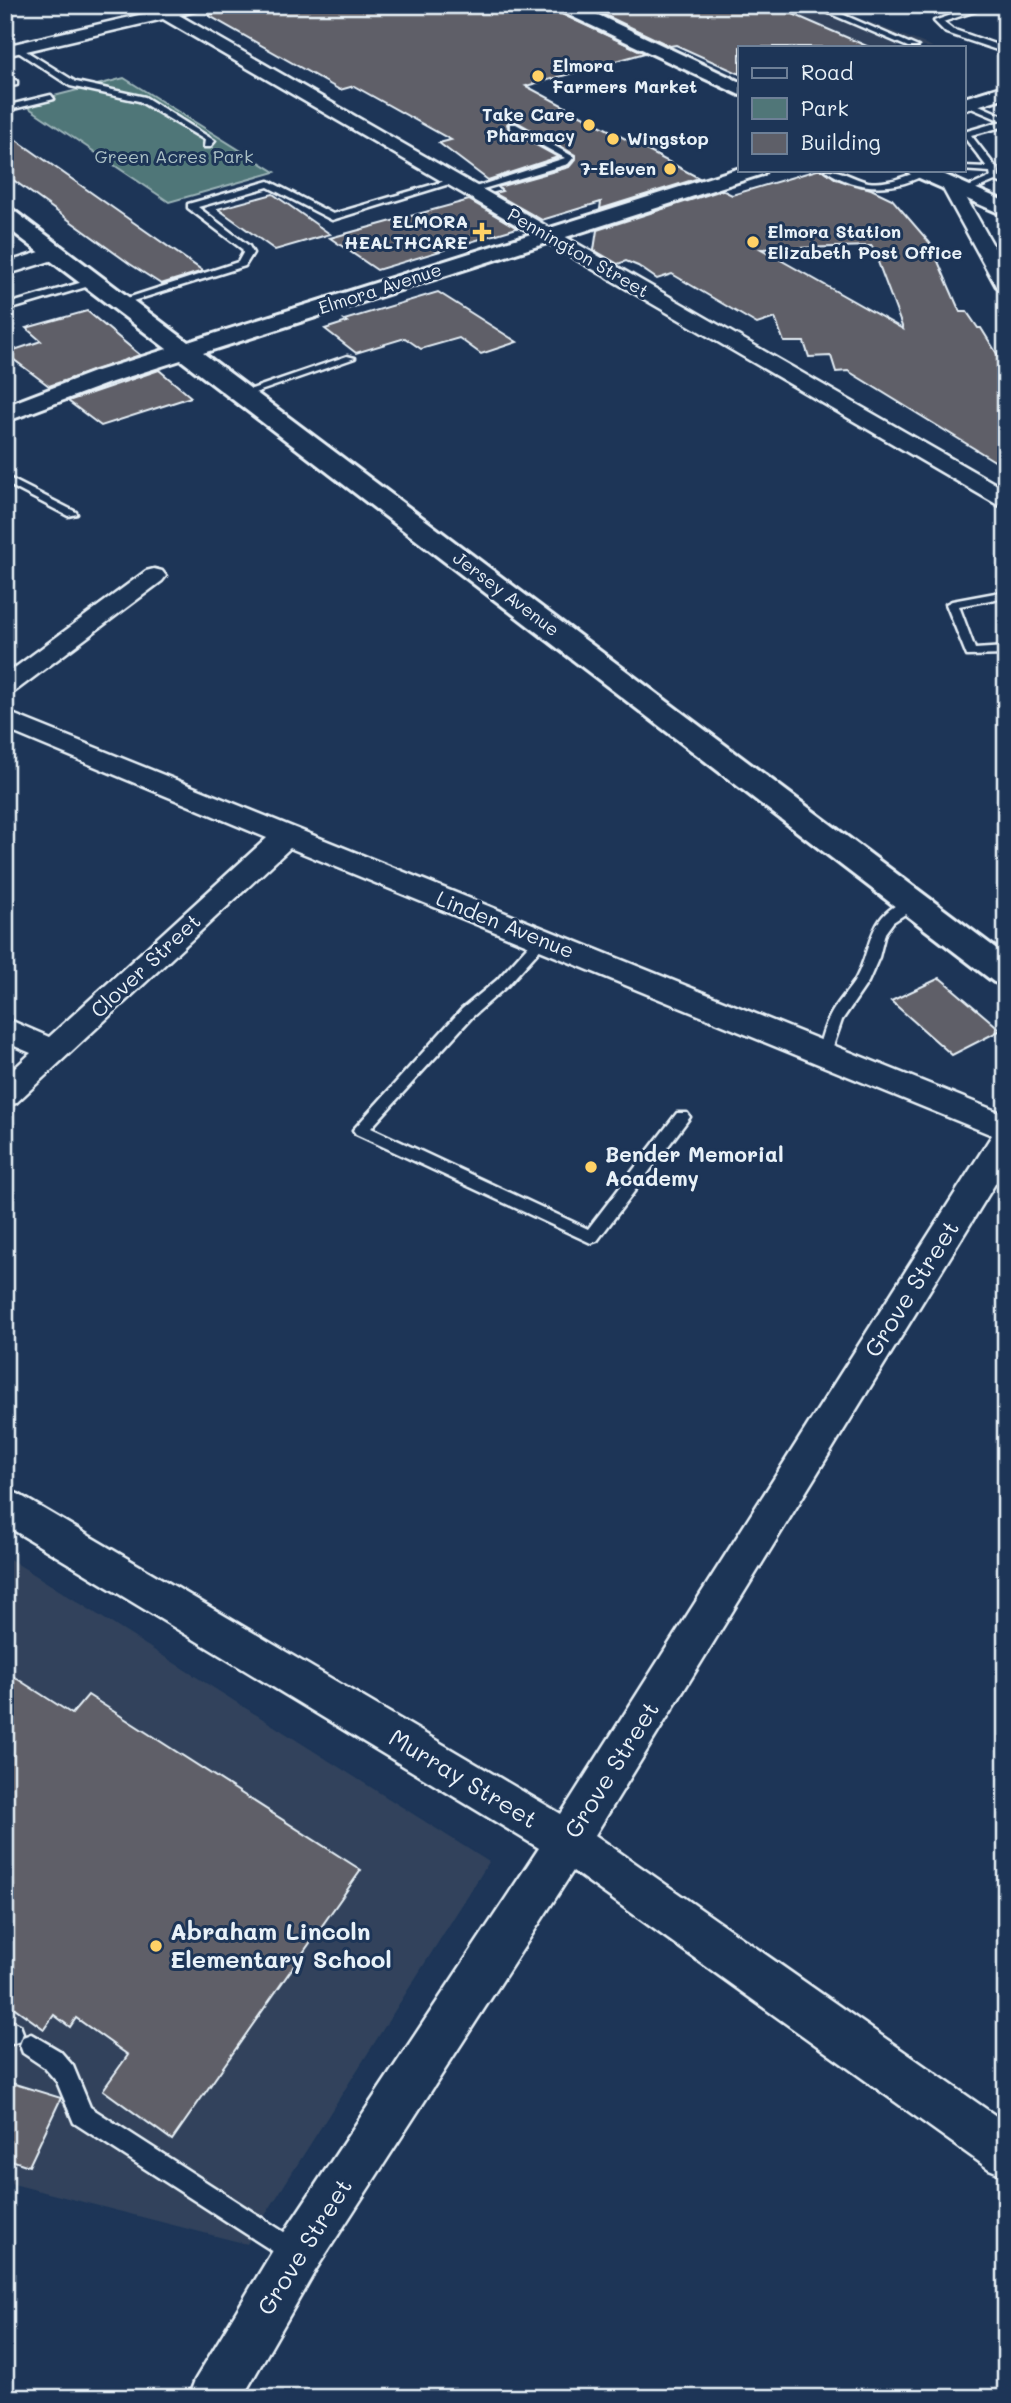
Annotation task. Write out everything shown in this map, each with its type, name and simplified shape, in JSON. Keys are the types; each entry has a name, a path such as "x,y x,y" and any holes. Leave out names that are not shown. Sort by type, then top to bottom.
{"street":[{"path":"12,50 158,10 201,5"},
{"path":"562,5 738,88"},
{"name":"Pennington Street","path":"158,10 1006,500"},
{"path":"965,103 1006,90"},
{"name":"Elmora Avenue","path":"5,415 103,377 750,172"},
{"path":"943,176 1006,210"},
{"path":"943,176 1006,286"},
{"name":"Jersey Avenue","path":"5,215 1006,974"},
{"path":"5,269 56,253"},
{"path":"5,687 154,576"},
{"name":"Linden Avenue","path":"5,719 1006,1128"},
{"name":"Clover Street","path":"5,1096 286,836"},
{"path":"5,1029 53,1051"},
{"name":"Grove Street","path":"213,2398 298,2254 567,1841 1006,1139"},
{"name":"Murray Street","path":"5,1506 567,1841 1006,2152"}],"lane":[{"path":"814,5 912,46"},
{"path":"990,5 938,21 949,31 1006,51"},
{"path":"990,45 1006,40"},
{"path":"12,50 73,84 125,94 147,102 208,138 211,141 208,145"},
{"path":"5,77 14,83 5,85"},
{"path":"5,109 51,97"},
{"path":"965,103 1006,121"},
{"path":"1006,121 966,134 994,174 1006,182"},
{"path":"120,302 242,264 246,260 246,248 191,206 269,184 332,217 565,162 570,157 513,126"},
{"path":"834,172 864,186 943,176 994,174"},
{"path":"943,176 994,174"},
{"path":"5,308 93,282"},
{"path":"242,394 350,358"},
{"path":"5,479 72,514"},
{"path":"1006,594 952,604 971,653 1006,651"},
{"path":"824,1054 835,1019 860,982 872,957 878,932 888,919 914,902"},
{"path":"541,940 502,983 467,1013 361,1130 591,1237 682,1116"},
{"path":"16,2036 52,2059 65,2074 82,2115 298,2254"}],"shaded area":[{"path":"591,5 825,5 930,46 738,46 738,73"},
{"path":"5,1556 489,1862 247,2244 5,2182"}],"green space":[{"name":"Green Acres Park","path":"124,78 275,172 169,202 23,104"}],"building":[{"path":"249,5 551,5 555,11 645,53 526,86 699,178 600,209 601,202 542,220 494,193 502,191 498,187 569,167 576,159 575,155 517,122 510,121 507,124 509,130 558,157 488,180 439,143 451,140 354,86 340,90 208,15"},
{"path":"584,5 772,5 867,46 738,46 738,73 676,45 670,46"},
{"path":"5,132 203,271 161,284 130,264 5,174"},
{"path":"810,172 827,172 836,179 871,189 892,199 930,243 960,312 967,312 978,328 981,328 999,357 1006,357 1006,468 848,371 836,372 831,356 809,357 804,342 784,342 775,318 757,324 672,274 657,279 638,266 626,261 618,264 594,250 597,230 722,190 732,195","holes":["872,246 903,329 761,249"]},
{"path":"273,194 330,234 275,250 218,209"},
{"path":"469,200 517,228 377,270 330,238"},
{"path":"438,292 517,342 481,354 459,338 421,349 405,338 356,353 325,329 347,322 344,320"},
{"path":"87,311 140,355 49,386 5,353 41,341 26,328"},
{"path":"159,370 191,397 101,426 68,401"},
{"path":"940,978 1001,1030 952,1055 891,1001"},
{"name":"Abraham Lincoln Elementary School","path":"5,1671 72,1714 88,1695 361,1870 172,2140 103,2090 128,2055 76,2018 70,2027 54,2015 44,2029 5,2001"},
{"path":"5,2081 61,2098 29,2166 5,2158"}],"place":[{"name":"Elmora Farmers Market","path":"538,76"},
{"name":"Take Care Pharmacy","path":"589,125"},
{"name":"Wingstop","path":"613,139"},
{"name":"7-Eleven","path":"670,169"},
{"name":"ELMORA HEALTHCARE","path":"482,232"},
{"name":"Elmora Station Elizabeth Post Office","path":"753,242"},
{"name":"Bender Memorial Academy","path":"591,1167"},
{"name":"Abraham Lincoln Elementary School","path":"156,1946"}]}
